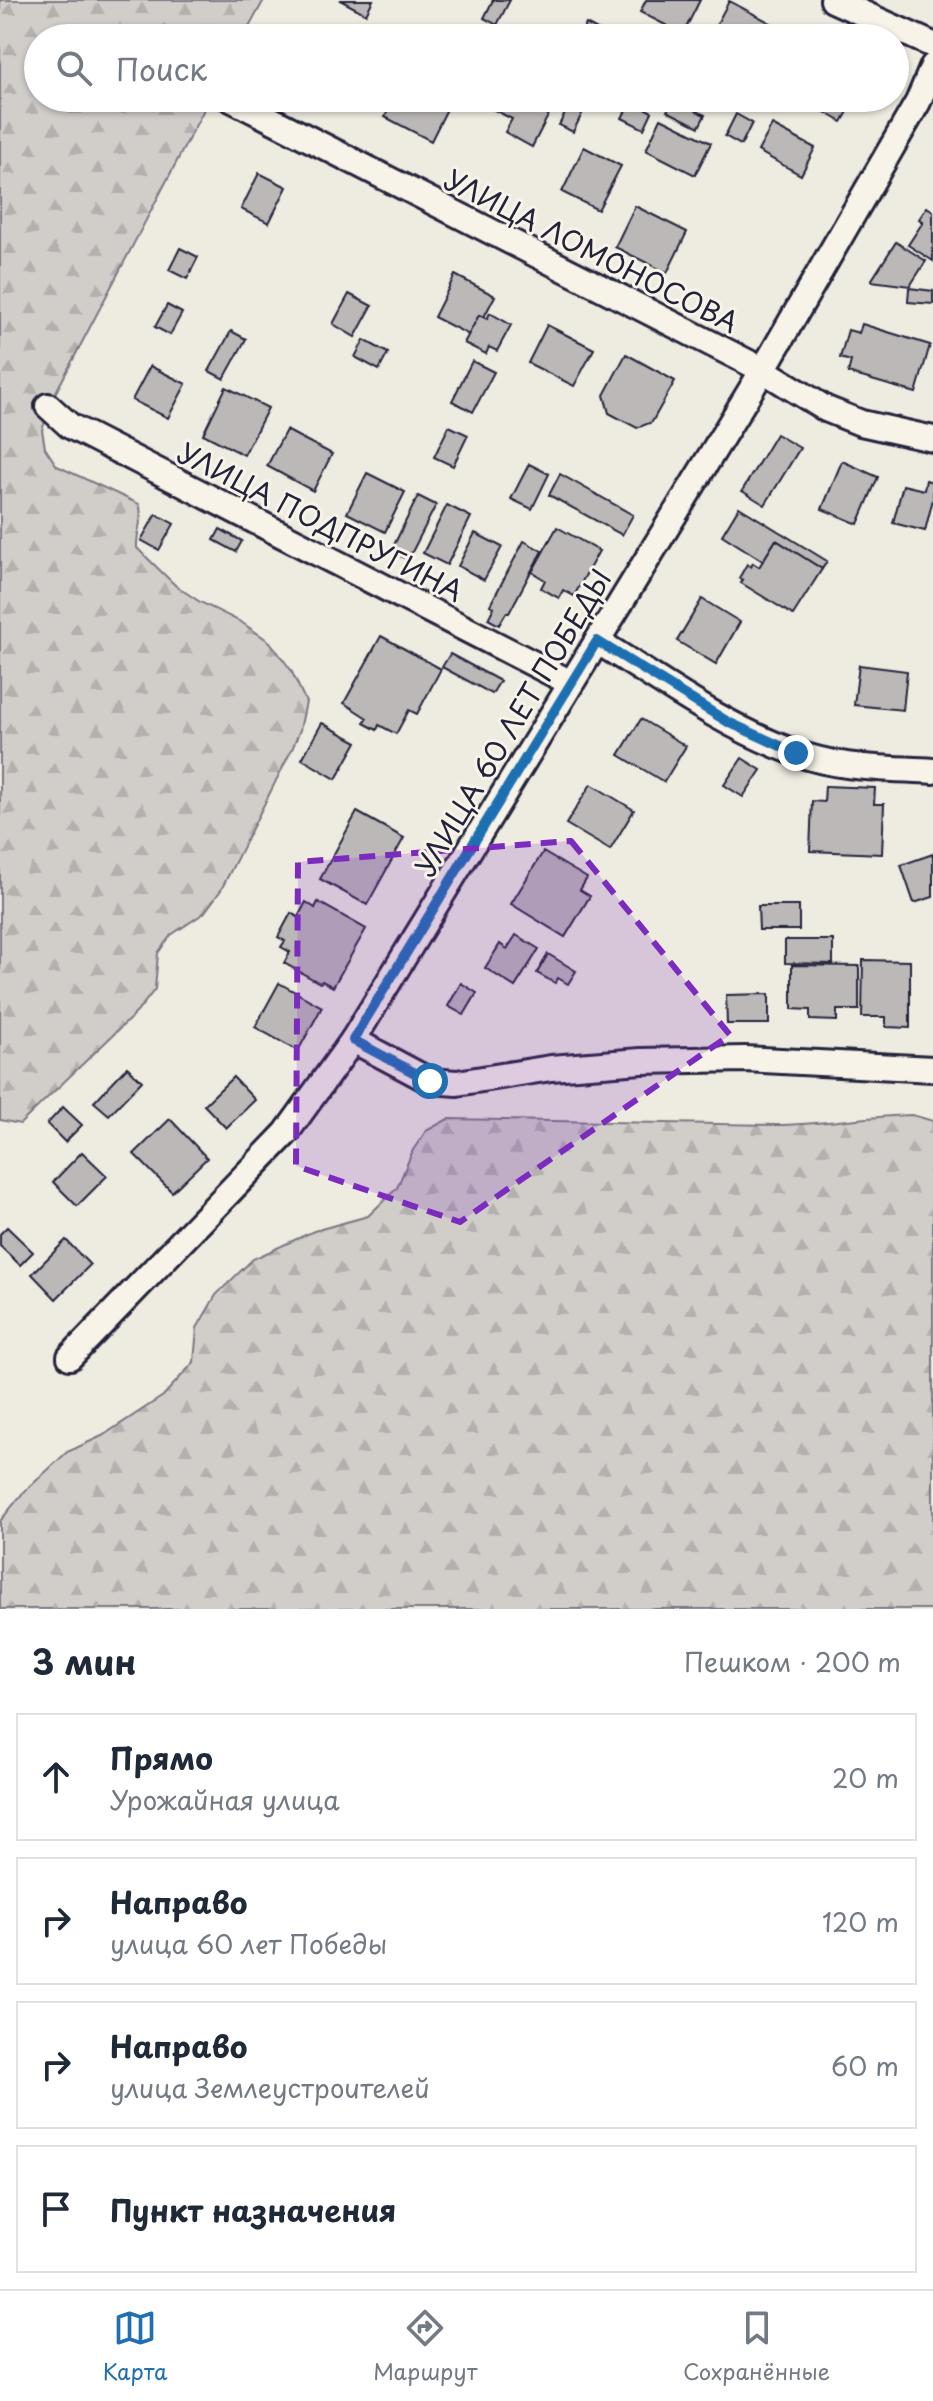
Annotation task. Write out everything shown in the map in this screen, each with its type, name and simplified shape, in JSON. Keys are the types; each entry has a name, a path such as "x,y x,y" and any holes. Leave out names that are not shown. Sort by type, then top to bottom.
{"street":[{"path":"833,0 886,24"},
{"path":"909,34 933,45"},
{"name":"УЛИЦА 60 ЛЕТ ПОБЕДЫ","path":"70,1357 286,1133 353,1040 763,370 918,102 933,66"},
{"name":"УЛИЦА ЛОМОНОСОВА","path":"256,112 763,370 826,409 894,432 933,439"},
{"name":"УЛИЦА ПОДПРУГИНА","path":"48,406 70,426 571,683"},
{"path":"597,641 728,722 796,753 863,766 933,771"},
{"path":"353,1040 430,1081 457,1083 551,1068 641,1061 761,1060 933,1069"}],"highlighted area":[{"path":"571,841 730,1035 460,1222 296,1166 298,862"}],"green space":[{"path":"0,0 264,0 251,24 24,24 24,112 203,112 56,392 42,430 45,448 57,466 139,504 141,514 137,548 176,586 270,642 291,670 306,702 293,747 221,890 204,913 171,935 158,953 155,989 137,1012 20,1124 0,1120"},
{"path":"912,1115 933,1121 933,1609 0,1609 0,1521 22,1494 67,1452 102,1436 163,1396 194,1362 197,1328 216,1295 253,1259 314,1231 368,1216 397,1188 413,1150 426,1131 448,1119 775,1125"}],"building":[{"path":"340,0 373,0 366,14"},
{"path":"493,0 510,0 498,24 484,18"},
{"path":"646,0 700,0 688,24 663,24 640,12"},
{"path":"729,1 773,24 717,24"},
{"path":"387,112 446,112 431,141 385,117"},
{"path":"498,112 549,114 532,147 505,132 512,119"},
{"path":"566,112 583,112 573,132 559,125"},
{"path":"625,112 652,112 644,129 622,118"},
{"path":"669,112 698,112 705,115 699,127"},
{"path":"825,112 848,112 842,122"},
{"path":"736,114 752,123 741,145 725,136"},
{"path":"661,118 711,143 695,175 646,150"},
{"path":"772,125 815,148 801,175 758,151"},
{"path":"584,147 621,166 598,210 562,192"},
{"path":"259,173 287,187 269,223 241,209"},
{"path":"635,206 687,232 667,273 615,247"},
{"path":"927,207 933,211 933,261 908,245 923,222 919,219"},
{"path":"896,242 926,261 910,286 871,281"},
{"path":"180,248 198,257 187,279 169,270"},
{"path":"455,275 495,296 484,317 479,315 469,335 434,317"},
{"path":"909,288 933,291 933,304 908,302"},
{"path":"349,294 372,306 355,337 333,324"},
{"path":"167,305 182,313 170,335 155,327"},
{"path":"490,313 511,325 497,351 489,347 486,354 464,343 479,315 487,319"},
{"path":"862,324 930,345 916,393 848,373 851,361 840,358 848,330 859,333"},
{"path":"547,325 594,349 574,386 528,363"},
{"path":"231,331 246,339 224,379 209,371"},
{"path":"364,340 388,353 379,370 355,357"},
{"path":"626,354 675,381 652,422 637,428 609,413 604,395"},
{"path":"472,361 494,372 473,412 452,401"},
{"path":"150,366 186,384 168,418 132,400"},
{"path":"226,387 268,408 244,455 203,434"},
{"path":"449,426 468,435 453,466 434,457"},
{"path":"286,430 332,454 313,491 267,466"},
{"path":"776,434 800,448 765,505 742,491"},
{"path":"842,461 878,477 858,524 822,509"},
{"path":"529,464 549,474 532,509 511,499"},
{"path":"367,473 405,492 385,532 347,513"},
{"path":"560,474 633,515 622,535 549,495"},
{"path":"926,480 933,482 933,499 925,531 893,523 903,485 924,490"},
{"path":"418,496 436,505 408,560 391,551"},
{"path":"447,505 471,517 447,565 423,553"},
{"path":"739,507 827,561 822,569 776,540 763,561 722,535"},
{"path":"156,514 174,524 159,550 141,540"},
{"path":"557,527 599,551 574,596 563,590 559,598 541,588 545,580 532,572"},
{"path":"220,529 242,541 236,552 214,540"},
{"path":"475,533 502,547 484,580 458,566"},
{"path":"776,540 822,569 793,615 741,583 743,580 739,578 747,564 751,567 753,563 759,567"},
{"path":"524,541 542,551 509,613 499,625 488,619 494,607 490,605"},
{"path":"702,599 740,622 716,664 677,641"},
{"path":"381,636 441,669 417,714 409,710 396,734 379,725 377,730 364,723 367,718 344,703"},
{"path":"450,654 500,681 492,694 442,667"},
{"path":"859,665 907,671 903,710 854,705"},
{"path":"641,719 686,746 664,782 619,755"},
{"path":"322,723 357,742 336,779 302,759"},
{"path":"742,758 761,770 743,797 724,785"},
{"path":"591,784 634,810 610,850 566,824"},
{"path":"825,786 875,788 874,804 884,804 882,854 810,851 812,801 824,802"},
{"path":"357,812 404,838 367,905 320,879"},
{"path":"543,852 587,878 580,890 590,896 565,937 511,904"},
{"path":"933,854 933,897 914,903 901,865"},
{"path":"306,902 315,908 318,902 366,929 333,987 284,963 290,952 281,947 285,941 278,937 291,913 298,917"},
{"path":"758,906 799,906 799,930 759,930"},
{"path":"516,935 539,949 515,987 485,968 500,944 507,949"},
{"path":"785,940 833,940 833,964 785,963"},
{"path":"548,954 576,971 568,984 558,978 555,983 537,973"},
{"path":"863,960 910,961 910,1028 886,1027 886,1017 862,1017"},
{"path":"792,965 859,966 859,1010 837,1010 837,1021 810,1020 810,1010 792,1009"},
{"path":"279,983 322,1007 298,1051 255,1027"},
{"path":"461,983 477,993 464,1015 448,1006"},
{"path":"769,994 769,1024 727,1024 726,995"},
{"path":"127,1067 142,1081 109,1115 94,1102"},
{"path":"233,1077 255,1100 226,1128 204,1105"},
{"path":"63,1107 82,1125 65,1142 47,1124"},
{"path":"170,1119 207,1158 172,1192 134,1154"},
{"path":"82,1152 107,1176 77,1206 53,1182"},
{"path":"7,1227 33,1252 20,1265 0,1246 0,1234"},
{"path":"66,1240 90,1265 56,1299 32,1274"}],"route":[{"path":"430,1081 353,1040 597,641 728,722 796,753"}]}
